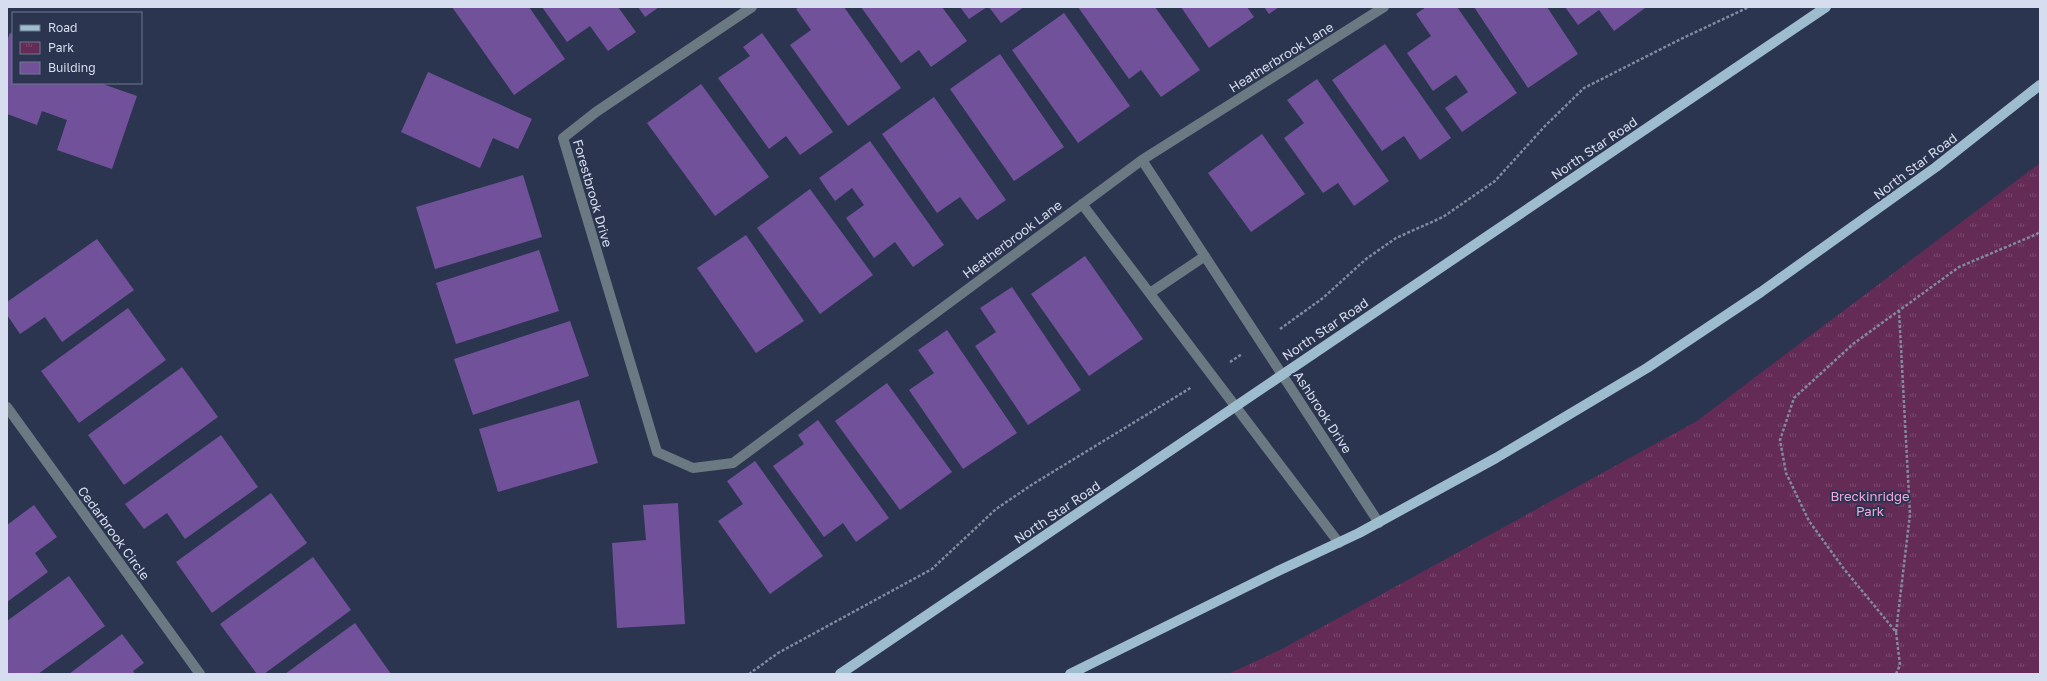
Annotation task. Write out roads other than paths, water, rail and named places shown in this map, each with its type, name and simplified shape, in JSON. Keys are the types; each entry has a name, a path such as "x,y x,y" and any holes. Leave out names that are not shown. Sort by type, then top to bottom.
{"main road":[{"name":"North Star Road","path":"840,674 1826,7"},
{"name":"North Star Road","path":"1070,674 1379,522 1496,458 1640,372 1755,296 1936,168 2040,85"}],"street":[{"name":"Forestbrook Drive","path":"657,452 563,138 596,112 752,7"},
{"name":"Heatherbrook Lane","path":"657,452 693,468 733,463 1142,160 1384,7"},
{"name":"Ashbrook Drive","path":"1142,160 1379,522"},
{"path":"1082,204 1339,543"},
{"path":"1150,293 1205,256"},
{"name":"Cedarbrook Circle","path":"7,407 200,674"}],"park label":[{"name":"Breckinridge Park","path":"1870,504"}]}
